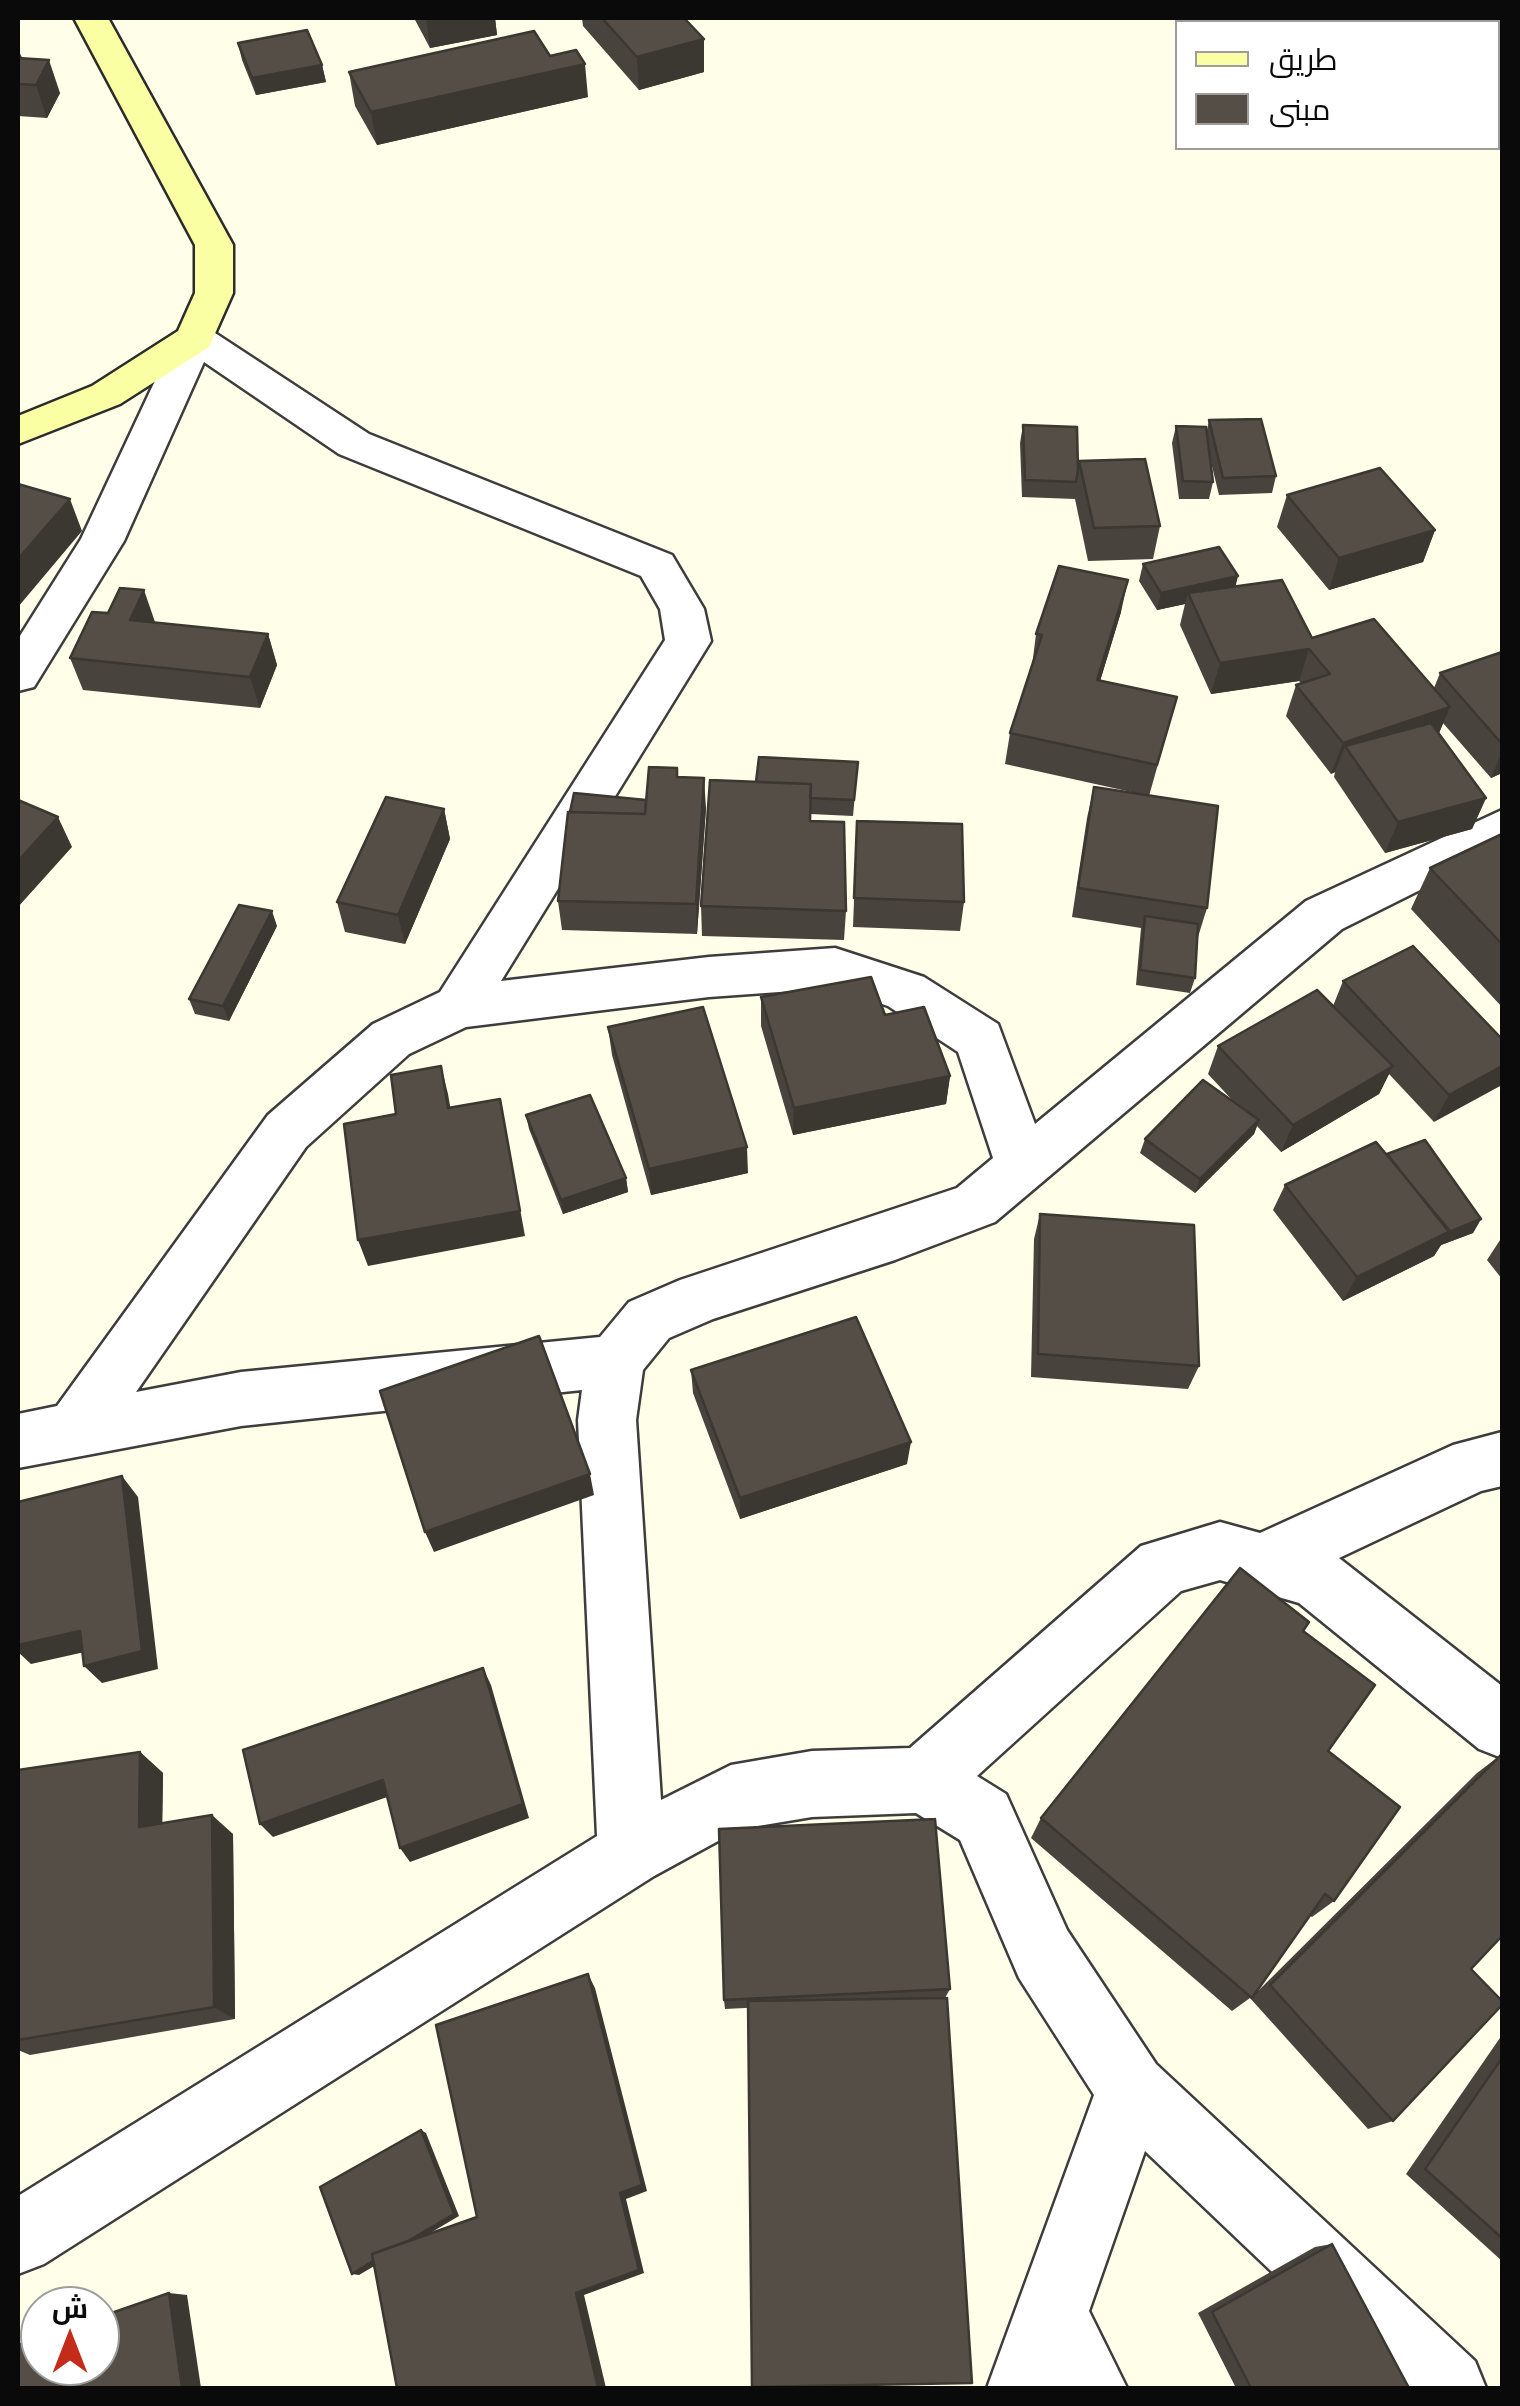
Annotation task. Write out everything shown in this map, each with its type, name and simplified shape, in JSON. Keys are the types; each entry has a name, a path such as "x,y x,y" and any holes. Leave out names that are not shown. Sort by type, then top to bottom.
{"main road":[{"path":"18,431 106,394 195,338 214,292 214,244 90,18"}],"street":[{"path":"18,675 102,542 195,338 354,444 657,566 682,610 688,642 458,1007"},
{"path":"631,1854 607,1420 615,1361 649,1320 700,1298 895,1236 976,1205 1324,916 1502,828"},
{"path":"75,1430 287,1131 390,1039 458,1007 709,976 835,968 906,991 980,1039 1023,1166"},
{"path":"18,1442 241,1399 615,1361"},
{"path":"1261,1563 1474,1465 1502,1459"},
{"path":"923,1780 1163,1567 1220,1551 1316,1578 1502,1726"},
{"path":"18,2238 631,1854 732,1798 812,1784 923,1780 983,1817 1043,1954 1131,2089 1448,2388"},
{"path":"1025,2388 1131,2089"},
{"path":"1051,2315 1089,2388"}],"building":[{"path":"602,18 684,18 704,39 637,57"},
{"path":"307,30 322,65 252,78 238,43"},
{"path":"534,31 550,56 576,50 585,64 371,112 349,72"},
{"path":"18,58 49,60 36,85 18,84"},
{"path":"1261,419 1276,476 1223,478 1209,420"},
{"path":"1023,425 1077,427 1076,482 1025,480"},
{"path":"1176,426 1206,427 1213,482 1183,481"},
{"path":"1145,459 1160,526 1094,528 1079,461"},
{"path":"1380,468 1435,530 1339,558 1287,495"},
{"path":"18,484 70,499 18,559"},
{"path":"1219,547 1238,576 1161,593 1143,564"},
{"path":"1059,566 1128,580 1097,680 1177,697 1157,765 1010,733 1042,635 1036,634"},
{"path":"1282,580 1312,638 1374,619 1450,707 1343,743 1296,685 1330,674 1309,649 1220,663 1188,593"},
{"path":"120,588 144,590 130,620 268,634 250,677 70,658 92,612 108,613"},
{"path":"1502,652 1502,744 1440,673"},
{"path":"1431,723 1486,798 1398,822 1345,746"},
{"path":"759,757 858,762 854,800 810,798 811,784 756,782"},
{"path":"649,767 677,768 677,777 704,778 696,904 558,901 568,812 645,814"},
{"path":"710,780 811,784 810,821 844,822 846,911 701,906"},
{"path":"1094,787 1218,806 1207,908 1078,888"},
{"path":"574,793 646,800 645,814 570,812"},
{"path":"386,797 444,809 398,915 337,902"},
{"path":"18,800 58,817 18,861"},
{"path":"857,821 962,824 964,902 854,898"},
{"path":"1502,834 1502,944 1430,868"},
{"path":"239,905 272,911 223,1006 189,999"},
{"path":"1145,916 1198,924 1195,978 1140,970"},
{"path":"1413,946 1502,1039 1502,1066 1449,1095 1343,981"},
{"path":"871,977 885,1015 924,1007 950,1076 794,1108 761,997"},
{"path":"1317,990 1393,1066 1293,1125 1218,1046"},
{"path":"703,1007 747,1147 649,1169 608,1027"},
{"path":"441,1066 448,1108 500,1099 520,1211 358,1240 344,1124 396,1114 391,1075"},
{"path":"1203,1080 1259,1120 1200,1179 1145,1139"},
{"path":"590,1095 626,1178 561,1200 526,1115"},
{"path":"1425,1140 1481,1219 1449,1232 1387,1154"},
{"path":"1376,1142 1450,1231 1357,1277 1285,1185"},
{"path":"1040,1214 1194,1225 1199,1366 1038,1354"},
{"path":"856,1317 911,1442 740,1498 691,1370"},
{"path":"539,1336 590,1474 425,1532 380,1391"},
{"path":"122,1476 142,1651 84,1666 80,1631 18,1645 18,1502"},
{"path":"1240,1568 1309,1622 1303,1631 1375,1685 1328,1751 1400,1807 1334,1901 1325,1894 1252,1998 1041,1818"},
{"path":"483,1668 523,1804 400,1848 383,1780 260,1824 243,1750"},
{"path":"140,1752 139,1827 212,1815 214,2007 18,2040 18,1770"},
{"path":"1502,1754 1502,1936 1471,1969 1502,2005 1393,2121 1270,1985"},
{"path":"935,1819 950,1989 724,2000 719,1829"},
{"path":"588,1974 642,2185 620,2193 639,2270 576,2293 598,2388 397,2388 372,2254 477,2217 436,2025"},
{"path":"947,1998 972,2383 752,2387 748,2001"},
{"path":"1502,2058 1502,2238 1425,2169"},
{"path":"421,2130 454,2214 408,2241 372,2254 373,2261 352,2274 320,2187"},
{"path":"1332,2244 1409,2388 1251,2388 1212,2312"},
{"path":"169,2293 182,2388 18,2388 20,2344 20,2386 120,2386 120,2310"}]}
